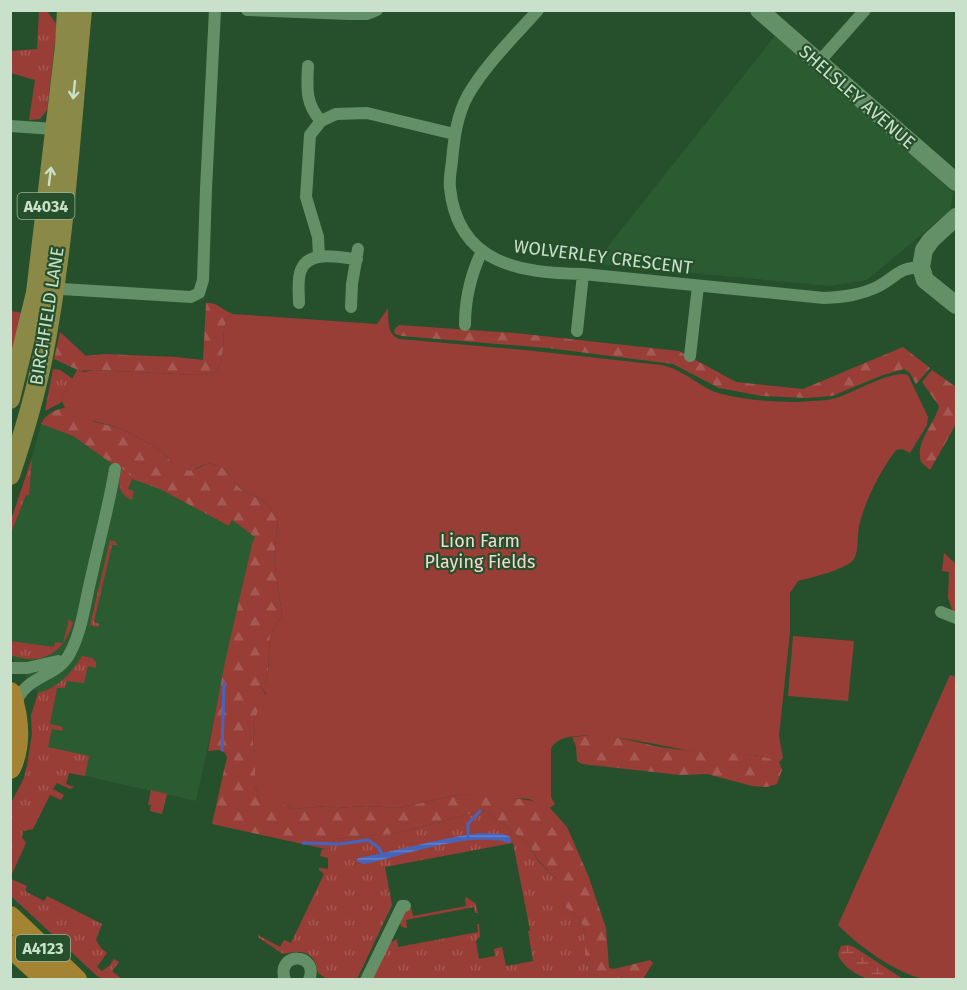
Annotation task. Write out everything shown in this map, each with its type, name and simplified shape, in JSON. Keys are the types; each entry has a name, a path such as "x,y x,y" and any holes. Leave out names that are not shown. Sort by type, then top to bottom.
{"highway":[{"path":"10,768 16,744 17,726 13,700"},
{"name":"A4123","path":"10,917 76,980"},
{"name":"A4123","path":"10,946 47,980"}],"main road":[{"name":"BIRCHFIELD LANE","path":"10,399 19,370 36,293 68,10"},
{"name":"BIRCHFIELD LANE","path":"10,475 36,388 54,289 82,10"}],"street":[{"path":"19,370 35,333 45,294 54,289 191,297 199,293 203,280 215,10"},
{"path":"248,10 349,14 367,14 377,10"},
{"name":"WOLVERLEY CRESCENT","path":"538,10 492,63 469,94 454,134 450,187 456,213 463,229 492,259 514,267 560,273 824,298 848,297 881,285 897,272 921,267"},
{"name":"SHELSLEY AVENUE","path":"759,10 957,182"},
{"path":"818,63 865,10"},
{"path":"308,66 306,91 309,103 321,121"},
{"path":"319,256 318,237 306,197 310,135 321,121 336,114 367,112 454,134"},
{"path":"10,126 56,129"},
{"path":"957,218 931,240 924,250 921,267 925,280 957,305"},
{"path":"465,325 465,309 472,271 482,251"},
{"path":"299,303 301,268 306,262 319,256 357,258 352,284 351,307"},
{"path":"577,332 583,274"},
{"path":"690,356 698,286"},
{"path":"13,700 28,684 63,663 70,654 78,634 110,501 115,469"},
{"path":"941,612 957,618"},
{"path":"10,668 27,668 52,663 61,659 73,645"},
{"path":"366,980 402,906 405,906"},
{"path":"285,980 283,974 285,964 298,958 310,966 309,980"}],"shaded area":[{"path":"778,32 953,192 950,211 867,280 830,286 594,264"},
{"path":"41,424 73,436 111,463 229,526 232,520 256,537 252,544 196,801 27,765 32,734 31,715 38,693 11,656 11,520"}],"green space":[{"path":"39,11 47,11 57,25 47,110 40,119 29,120 35,80 11,73 11,51 37,49"},
{"path":"206,303 217,305 233,314 225,326 222,358 215,372 198,375 80,371 54,359 60,332 86,356 104,354 203,360"},
{"name":"Lion Farm Playing Fields","path":"388,308 390,330 400,339 661,365 676,370 715,392 763,401 829,400 893,375 908,375 928,417 927,425 910,453 902,449 896,450 879,477 862,516 854,559 837,570 798,581 790,593 790,632 779,736 783,758 779,762 747,754 692,751 616,738 574,736 559,740 551,749 551,797 555,804 550,808 529,799 462,794 398,808 326,806 293,809 285,805 273,805 270,808 261,804 255,787 253,722 266,693 260,686 266,680 268,672 270,635 282,615 274,559 278,518 259,498 241,489 227,470 209,463 189,471 172,463 162,451 123,429 87,419 69,407 65,408 61,399 77,370 198,375 215,372 222,358 225,326 233,314 377,324"},
{"path":"11,311 23,313 11,366"},
{"path":"399,325 515,333 679,351 736,382 803,389 903,347 930,368 916,384 910,373 904,369 832,396 806,398 762,396 719,388 673,364 548,348 402,336 395,334 394,330"},
{"path":"53,369 60,370 73,379 61,399 62,402 45,411"},
{"path":"932,370 956,387 956,424 930,470 921,462 920,454 923,440 939,406 922,382"},
{"path":"69,407 95,422 123,429 162,451 172,463 196,469 209,463 227,470 241,489 259,498 278,518 274,559 282,615 270,635 268,672 266,680 260,686 265,693 265,699 253,722 255,787 261,804 285,805 293,809 327,806 398,808 462,794 496,795 539,802 550,808 567,827 588,875 606,928 609,968 614,969 650,960 653,963 643,979 596,979 585,957 583,927 579,918 558,898 556,879 538,860 528,843 484,810 398,833 334,839 330,850 212,824 227,757 219,750 208,751 225,662 255,537 232,520 229,526 111,463 73,436 41,424 53,412"},
{"path":"32,458 29,495 26,495 11,533 11,520"},
{"path":"122,468 163,490 132,479 128,489 134,491 132,500 121,491"},
{"path":"110,540 116,542 117,545 112,545 94,622 100,624 97,627 90,625"},
{"path":"944,553 956,564 956,614 948,598 949,572 942,571"},
{"path":"69,619 73,623 63,643"},
{"path":"793,636 854,641 848,701 788,696"},
{"path":"10,641 54,647 55,642 63,643 57,650 41,658 22,658 11,655"},
{"path":"82,656 92,658 96,662 96,668 88,666 84,683 66,681 65,688 57,688 50,724 63,727 62,731 52,729 48,747 89,756 85,776 69,773 66,784 74,787 70,789 57,783 53,789 64,795 61,800 50,795 33,829 23,831 22,837 26,843 11,876 11,803 24,778 32,734 31,715 38,693 64,679"},
{"path":"950,675 956,677 956,979 932,980 913,976 890,965 866,950 838,925"},
{"path":"593,735 674,749 756,755 779,762 782,770 777,784 767,787 752,786 707,774 680,775 582,764 577,761 576,746 572,737"},
{"path":"151,790 167,794 162,814 150,811 151,805 148,805"},
{"path":"484,810 528,843 538,861 556,879 564,906 579,918 583,927 585,957 596,979 372,979 390,943 397,939 398,947 478,932 477,924 479,924 480,936 476,941 479,959 495,956 494,949 502,947 506,966 533,961 528,931 530,930 513,843 385,867 392,905 357,979 327,979 318,973 314,960 306,953 283,954 259,938 258,935 280,947 284,940 291,943 324,874 319,868 328,869 328,858 320,856 322,849 330,850 333,839 398,833"},
{"path":"11,879 27,886 25,891 44,901 47,896 102,924 96,940 107,953 97,967 102,971 114,959 119,962 112,971 122,979 103,979 97,976 12,897"},
{"path":"466,897 475,903 478,913 475,913 474,907 406,920 407,928 400,924 406,910 411,908 413,916 466,906"},
{"path":"848,945 903,979 873,980 857,974 843,963 838,954 841,946"}],"water":[{"path":"480,833 504,834 510,837 511,841 509,843 494,840 459,842 370,863 364,864 356,861 358,858"}],"waterway":[{"path":"222,750 224,683"},
{"path":"468,838 468,824 480,811"},
{"path":"303,843 340,844 368,840 379,848 383,856"}]}
